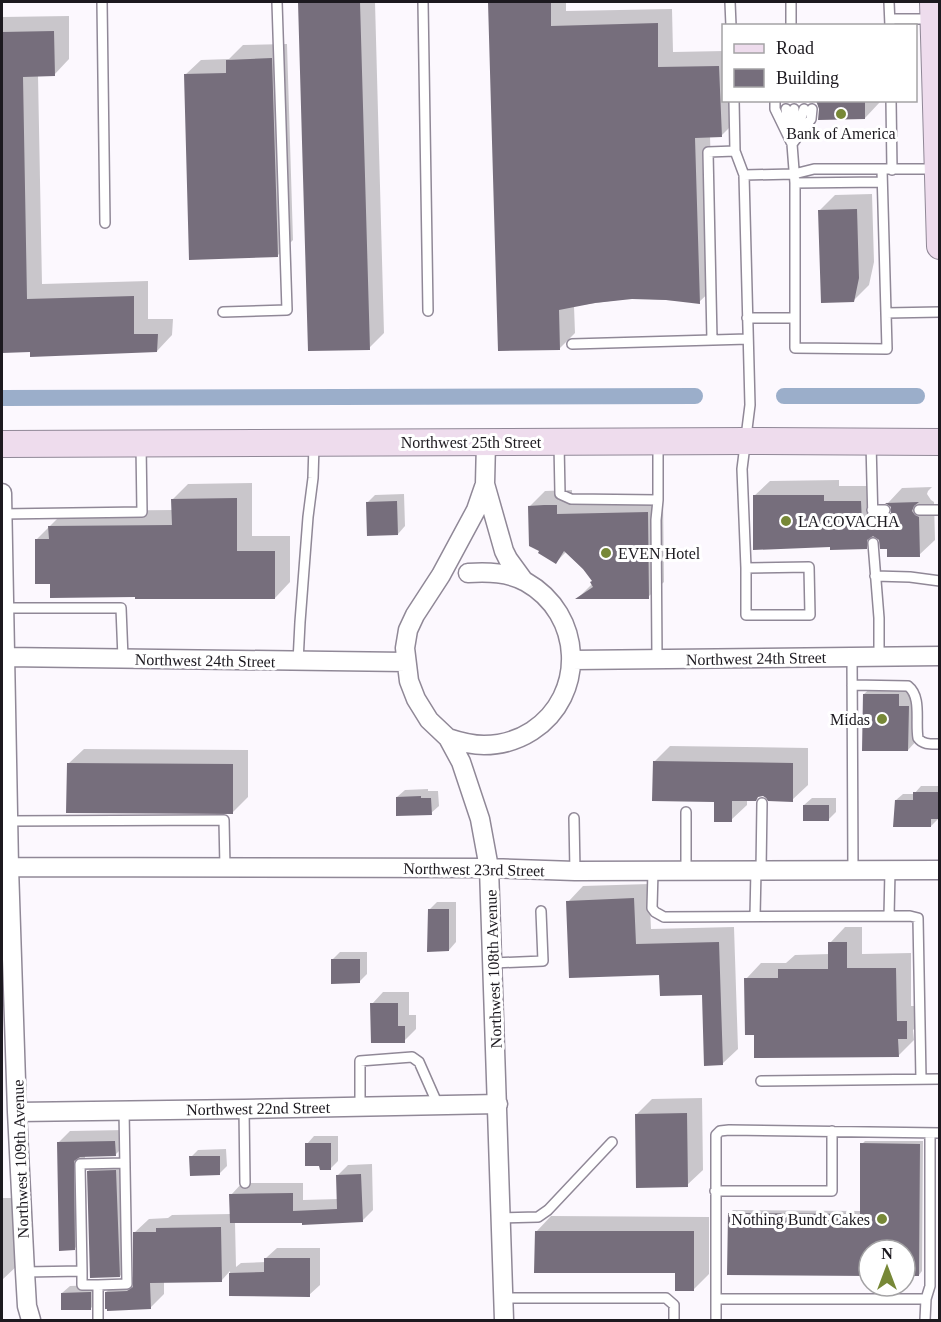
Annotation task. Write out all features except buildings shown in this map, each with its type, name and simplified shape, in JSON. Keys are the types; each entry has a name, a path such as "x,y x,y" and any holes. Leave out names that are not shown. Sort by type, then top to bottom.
{"main road":[{"path":"933,10 939,246"},
{"name":"Northwest 25th Street","path":"2,444 939,442"}],"street":[{"name":"Northwest 108th Avenue","path":"486,442 485,484 476,510 441,575 415,615 408,630 405,648 409,681 416,699 429,720 448,738 461,762 480,819 489,868 504,1320"},
{"path":"485,484 504,550 525,581"},
{"name":"Northwest 109th Avenue","path":"2,493 3,657 8,821 5,867 25,1272 30,1320"},
{"path":"448,738 486,745 505,743 539,726 563,697 572,660 570,641 564,622 541,592 525,581 506,574 468,573"},
{"name":"Northwest 24th Street","path":"572,660 939,656"},
{"name":"Northwest 24th Street","path":"3,657 406,662"},
{"name":"Northwest 23rd Street","path":"5,867 489,868 575,871 939,870"},
{"name":"Northwest 22nd Street","path":"17,1112 498,1104"}],"lane":[{"path":"102,2 105,224"},
{"path":"223,312 287,310 277,2"},
{"path":"423,2 428,311"},
{"path":"730,2 731,24"},
{"path":"791,2 791,24"},
{"path":"889,2 890,22 933,10"},
{"path":"734,102 735,152 744,175 750,405 742,468 746,615 810,615 809,567 746,568"},
{"path":"775,102 775,109 792,144"},
{"path":"891,102 892,170"},
{"path":"792,144 799,109 792,144 795,348 886,349 882,170"},
{"path":"712,340 708,152 735,152"},
{"path":"794,179 814,169 938,169"},
{"path":"744,175 882,182"},
{"path":"886,313 939,312"},
{"path":"747,318 795,318"},
{"path":"572,344 748,339"},
{"path":"657,659 658,441"},
{"path":"871,441 873,522"},
{"path":"559,442 560,494 571,499 658,500"},
{"path":"2,514 142,512 141,443"},
{"path":"298,662 314,443"},
{"path":"872,510 885,510"},
{"path":"919,510 939,510"},
{"path":"873,543 879,618 879,656"},
{"path":"875,576 939,581"},
{"path":"4,608 121,608 123,658"},
{"path":"852,656 853,871"},
{"path":"852,685 908,686 916,697 920,742 939,744"},
{"path":"755,916 762,803"},
{"path":"686,812 686,870"},
{"path":"574,818 575,871"},
{"path":"8,821 224,820 225,867"},
{"path":"653,871 652,908 664,917 916,917 918,921 921,1079"},
{"path":"889,916 890,871"},
{"path":"493,963 543,961 542,911"},
{"path":"360,1107 360,1061 412,1057 419,1062 439,1106"},
{"path":"761,1081 939,1078"},
{"path":"244,1109 245,1183"},
{"path":"124,1110 125,1163 127,1284 82,1285 80,1164 125,1163"},
{"path":"716,1320 716,1135 720,1131 729,1130 934,1133 930,1286 926,1299 925,1320"},
{"path":"715,1191 832,1191 832,1131"},
{"path":"502,1218 538,1217 548,1210 612,1142"},
{"path":"25,1272 82,1271"},
{"path":"98,1285 98,1320"},
{"path":"504,1298 666,1298 674,1305 675,1320"},
{"path":"717,1299 926,1299"}],"waterway":[{"path":"2,398 695,396"},
{"path":"784,396 917,396"}],"place":[{"name":"Bank of America","path":"841,114"},
{"name":"LA COVACHA","path":"786,521"},
{"name":"EVEN Hotel","path":"606,553"},
{"name":"Midas","path":"882,719"},
{"name":"Nothing Bundt Cakes","path":"882,1219"}]}
